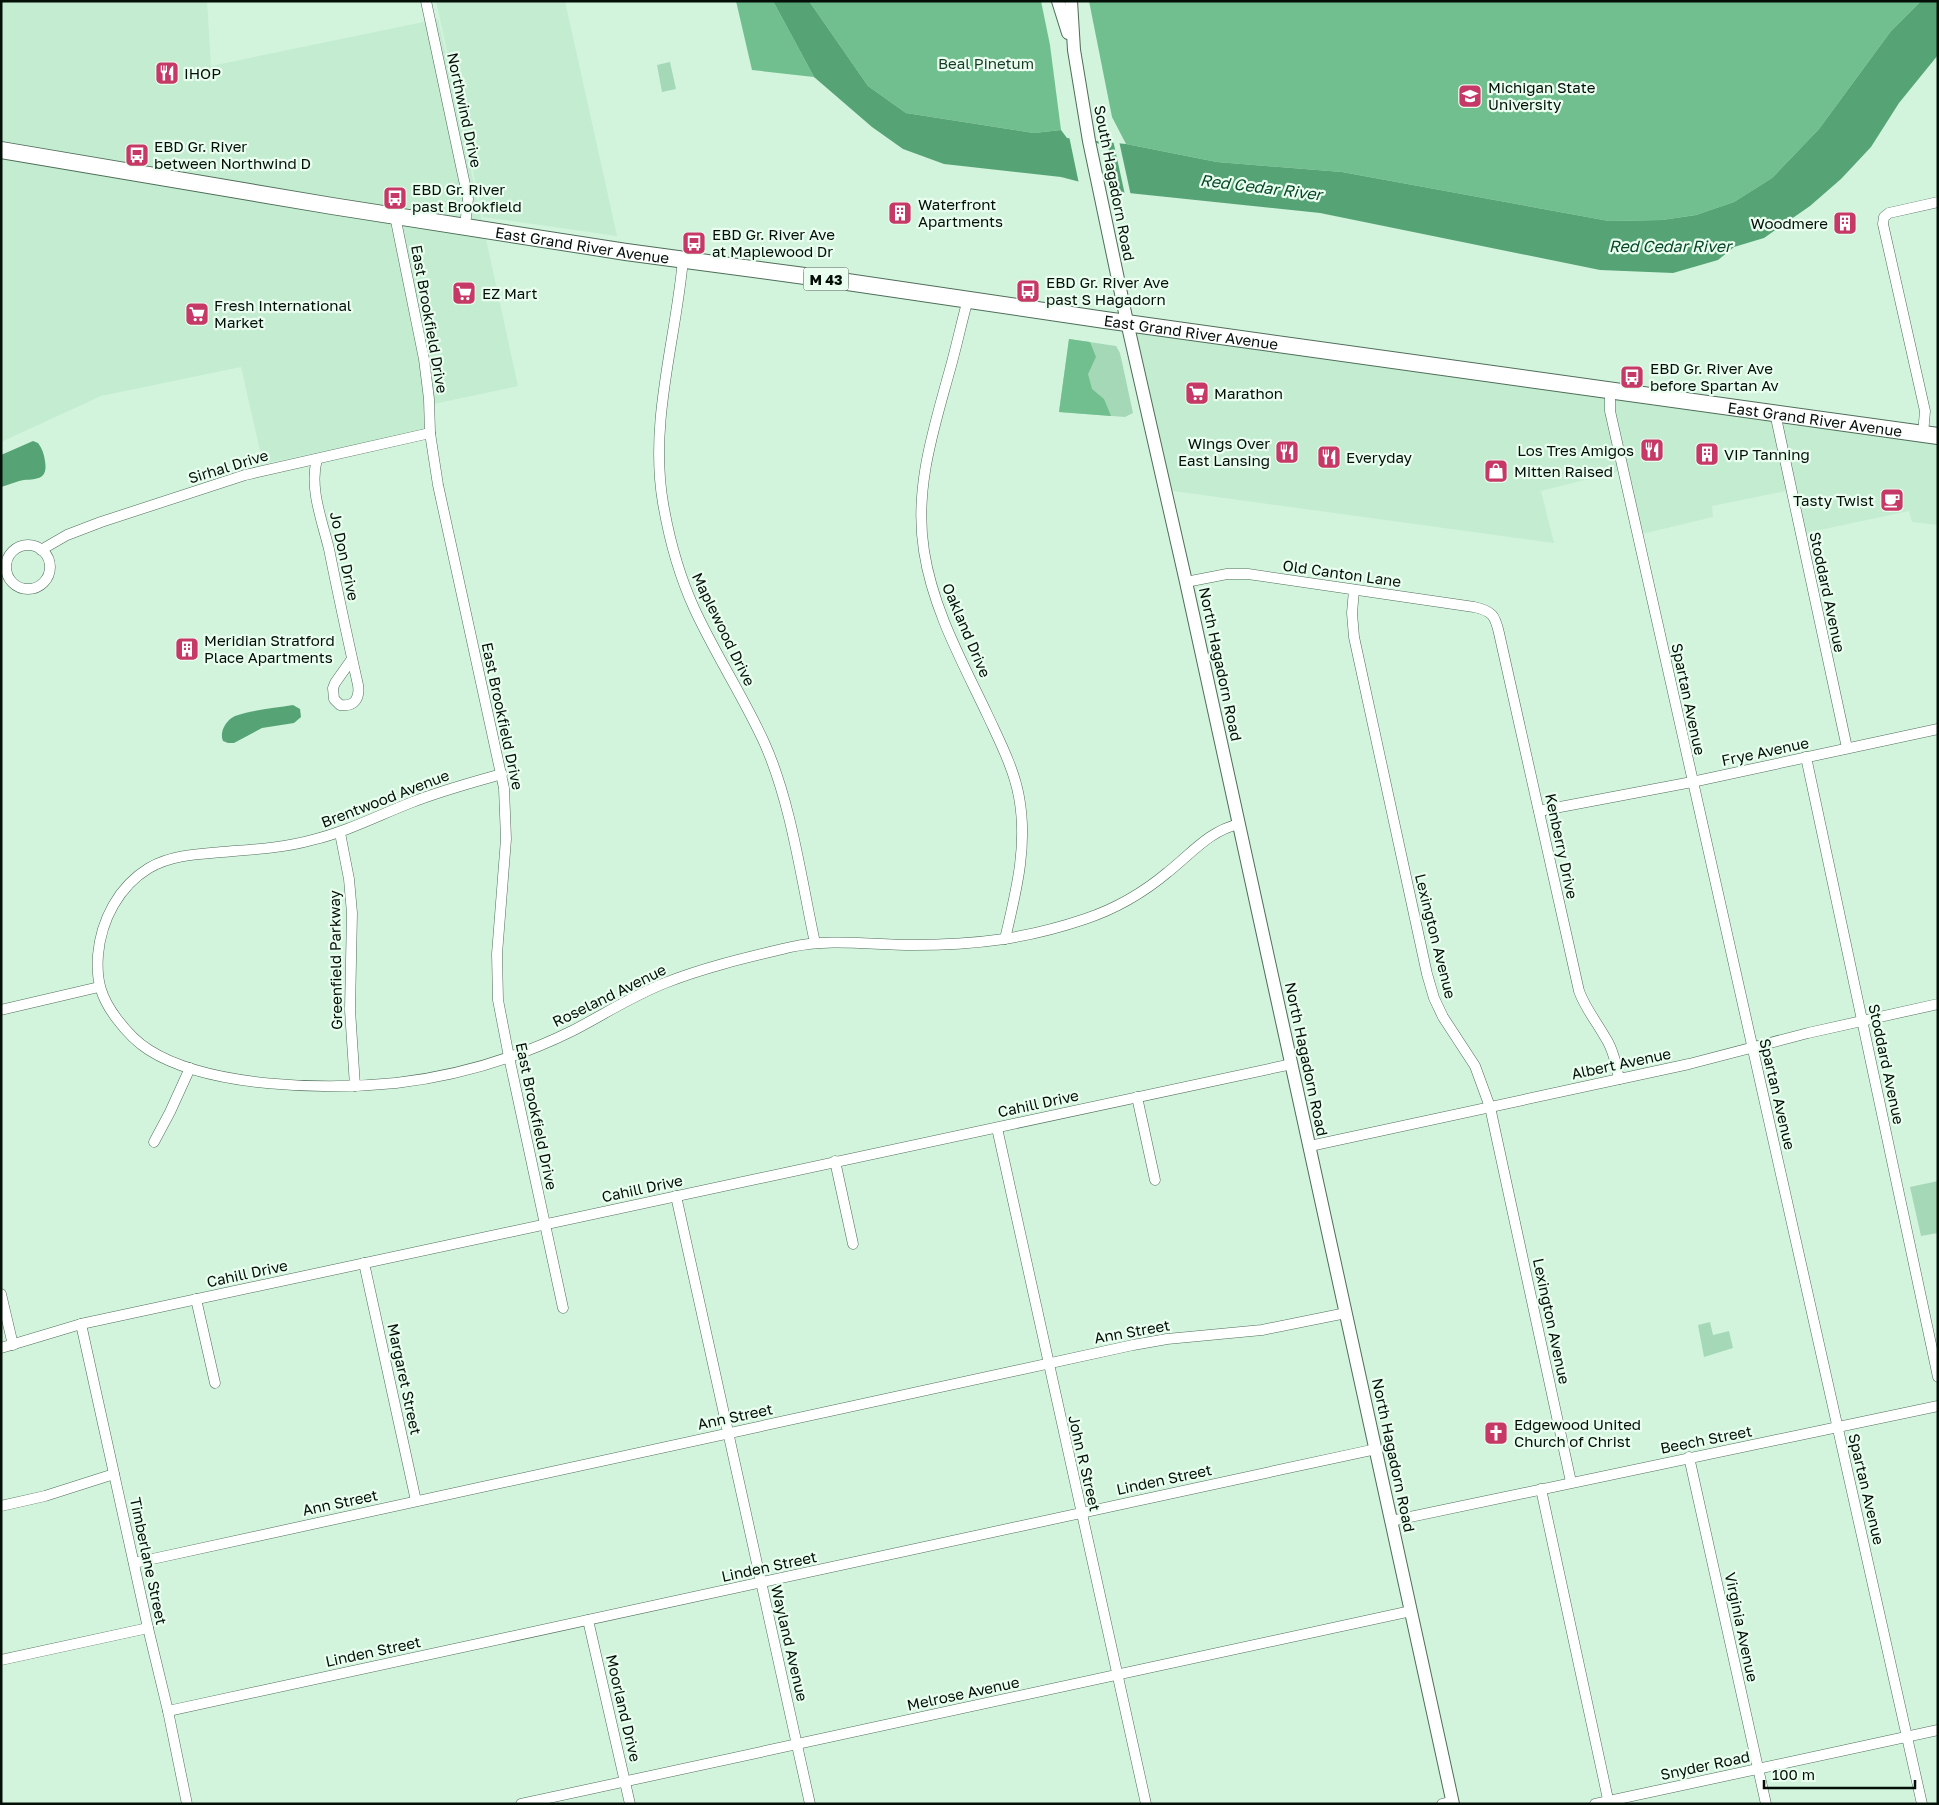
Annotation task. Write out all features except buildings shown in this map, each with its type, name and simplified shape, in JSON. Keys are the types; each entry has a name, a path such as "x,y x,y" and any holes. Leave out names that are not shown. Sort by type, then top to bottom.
{"main road":[{"name":"East Grand River Avenue","path":"1,150 394,216 626,252 1930,435"}],"street":[{"name":"Northwind Drive","path":"426,1 468,199 465,226"},
{"name":"South Hagadorn Road","path":"1058,1 1074,50"},
{"name":"South Hagadorn Road","path":"1071,1 1074,50 1100,194 1127,322"},
{"path":"1930,435 1883,224 1884,217 1894,212 1938,202"},
{"name":"East Brookfield Drive","path":"394,216 424,359 430,399 430,433 439,491 502,774 506,839 496,969 498,1000 563,1308"},
{"name":"Maplewood Drive","path":"683,259 660,434 659,466 662,502 680,572 693,606 764,742 774,769 786,809 815,943"},
{"name":"Oakland Drive","path":"968,300 929,446 921,493 921,527 928,573 941,613 1009,763 1019,797 1023,834 1022,861 1017,892 1005,939"},
{"name":"North Hagadorn Road","path":"1127,322 1186,582 1376,1449 1411,1611 1449,1803"},
{"name":"Spartan Avenue","path":"1610,390 1610,411 1922,1804"},
{"name":"Stoddard Avenue","path":"1775,413 1847,748"},
{"name":"Sirhal Drive","path":"42,550 67,535 100,522 245,475 430,433"},
{"name":"Jo Don Drive","path":"317,458 314,469 316,494 352,659"},
{"path":"28,545 42,550 46,555 50,569 44,582 38,587 24,589 11,582 6,569 6,562 14,550 28,545"},
{"name":"Old Canton Lane","path":"1186,582 1227,574 1248,574 1474,607 1486,610 1492,614"},
{"name":"Lexington Avenue","path":"1354,590 1352,613 1354,637 1427,974 1434,998 1443,1017 1475,1066 1490,1108 1571,1482"},
{"name":"Kenberry Drive","path":"1492,614 1499,633 1579,991 1587,1010 1609,1044 1619,1079"},
{"name":"Frye Avenue","path":"1539,812 1692,782 1938,729"},
{"name":"Stoddard Avenue","path":"1806,757 1938,1377"},
{"name":"Brentwood Avenue","path":"99,987 97,967 103,924 113,905 129,884 148,868 170,859 190,855 284,847 340,833 450,788 502,774"},
{"name":"Roseland Avenue","path":"99,987 112,1012 126,1031 146,1048 167,1060 190,1068 231,1077 324,1087 401,1082 456,1073 509,1057 535,1048 572,1031 663,983 795,946 815,943 948,945 986,943 1032,934 1081,920 1118,905 1166,874 1208,837 1224,828 1239,824"},
{"name":"Greenfield Parkway","path":"340,833 349,880 352,913 350,1010 355,1086"},
{"path":"1,1010 99,987"},
{"name":"Albert Avenue","path":"1310,1146 1619,1079 1862,1020 1938,1004"},
{"name":"Cahill Drive","path":"1,1348 81,1324 1292,1064"},
{"path":"154,1142 190,1068"},
{"path":"1137,1097 1155,1180"},
{"name":"John R Street","path":"997,1128 1146,1804"},
{"path":"835,1161 853,1244"},
{"name":"Wayland Avenue","path":"676,1196 810,1804"},
{"name":"Margaret Street","path":"364,1263 416,1501"},
{"path":"1,1294 12,1345"},
{"path":"196,1299 215,1383"},
{"name":"Ann Street","path":"134,1563 1048,1363 1167,1339 1262,1330 1346,1313"},
{"name":"Timberlane Street","path":"81,1324 168,1711 187,1804"},
{"name":"Beech Street","path":"1391,1521 1938,1406"},
{"name":"Linden Street","path":"168,1711 1376,1449"},
{"name":"Virginia Avenue","path":"1689,1457 1766,1804"},
{"path":"1,1506 45,1496 114,1474"},
{"path":"1541,1489 1609,1802"},
{"name":"Melrose Avenue","path":"521,1804 1411,1611"},
{"name":"Moorland Drive","path":"588,1620 630,1804"},
{"path":"1,1660 148,1628"},
{"name":"Snyder Road","path":"1595,1804 1938,1730"}],"shaded area":[{"path":"1,1 207,1 211,66 438,19 518,386 424,406 424,430 263,464 241,367 101,396 1,442"},
{"path":"436,1 565,1 617,236 483,217"},
{"path":"670,62 676,89 662,92 657,65"},
{"path":"1129,324 1938,439 1938,525 1912,522 1909,511 1801,534 1791,490 1712,506 1713,517 1638,535 1624,470 1541,491 1554,543 1166,490"},
{"path":"1069,339 1116,346 1120,353 1133,413 1125,417 1059,412"},
{"path":"1938,1181 1938,1233 1921,1236 1910,1187"},
{"path":"1710,1322 1713,1335 1729,1331 1733,1348 1704,1357 1698,1325"}],"green space":[{"path":"736,1 773,1 814,77 752,70"},
{"name":"Beal Pinetum","path":"809,1 1041,1 1050,45 1061,130 1034,133 906,113 868,86"},
{"name":"Michigan State University","path":"1089,1 1921,1 1891,31 1819,129 1772,178 1734,202 1696,215 1662,220 1609,221 1342,172 1217,162 1126,144 1112,117"},
{"path":"1069,339 1090,342 1096,357 1088,374 1092,389 1104,399 1111,416 1059,412"}],"water":[{"name":"Red Cedar River","path":"773,1 809,1 868,86 906,113 1034,133 1061,130 1067,138 1126,144 1217,162 1342,172 1609,221 1662,220 1696,215 1734,202 1772,178 1819,129 1891,31 1921,1 1938,1 1938,55 1899,103 1871,147 1841,179 1810,206 1764,238 1734,247 1718,260 1673,273 1600,270 1320,213 1119,192 1061,177 944,164 903,149 872,127 814,77"},
{"path":"33,441 41,447 46,467 43,475 38,478 1,487 1,455"},
{"path":"293,705 300,709 301,717 294,723 262,728 234,743 223,741 224,727 235,716"}],"pier":[{"path":"1069,136 1108,146 1117,194 1079,184"},
{"path":"1113,140 1119,141 1131,196 1125,195"}],"place":[{"name":"IHOP","path":"167,73"},
{"name":"Michigan State University","path":"1470,96"},
{"name":"EBD Gr. River between Northwind D","path":"137,155"},
{"name":"EBD Gr. River past Brookfield","path":"395,198"},
{"name":"Waterfront Apartments","path":"900,213"},
{"name":"Woodmere","path":"1845,223"},
{"name":"EBD Gr. River Ave at Maplewood Dr","path":"694,243"},
{"name":"EBD Gr. River Ave past S Hagadorn","path":"1028,291"},
{"name":"EZ Mart","path":"464,293"},
{"name":"Fresh International Market","path":"197,314"},
{"name":"EBD Gr. River Ave before Spartan Av","path":"1632,377"},
{"name":"Marathon","path":"1197,393"},
{"name":"Los Tres Amigos","path":"1652,450"},
{"name":"Wings Over East Lansing","path":"1287,452"},
{"name":"VIP Tanning","path":"1707,454"},
{"name":"Everyday","path":"1329,457"},
{"name":"Mitten Raised","path":"1496,471"},
{"name":"Tasty Twist","path":"1892,500"},
{"name":"Meridian Stratford Place Apartments","path":"187,649"},
{"name":"Edgewood United Church of Christ","path":"1496,1433"}]}
